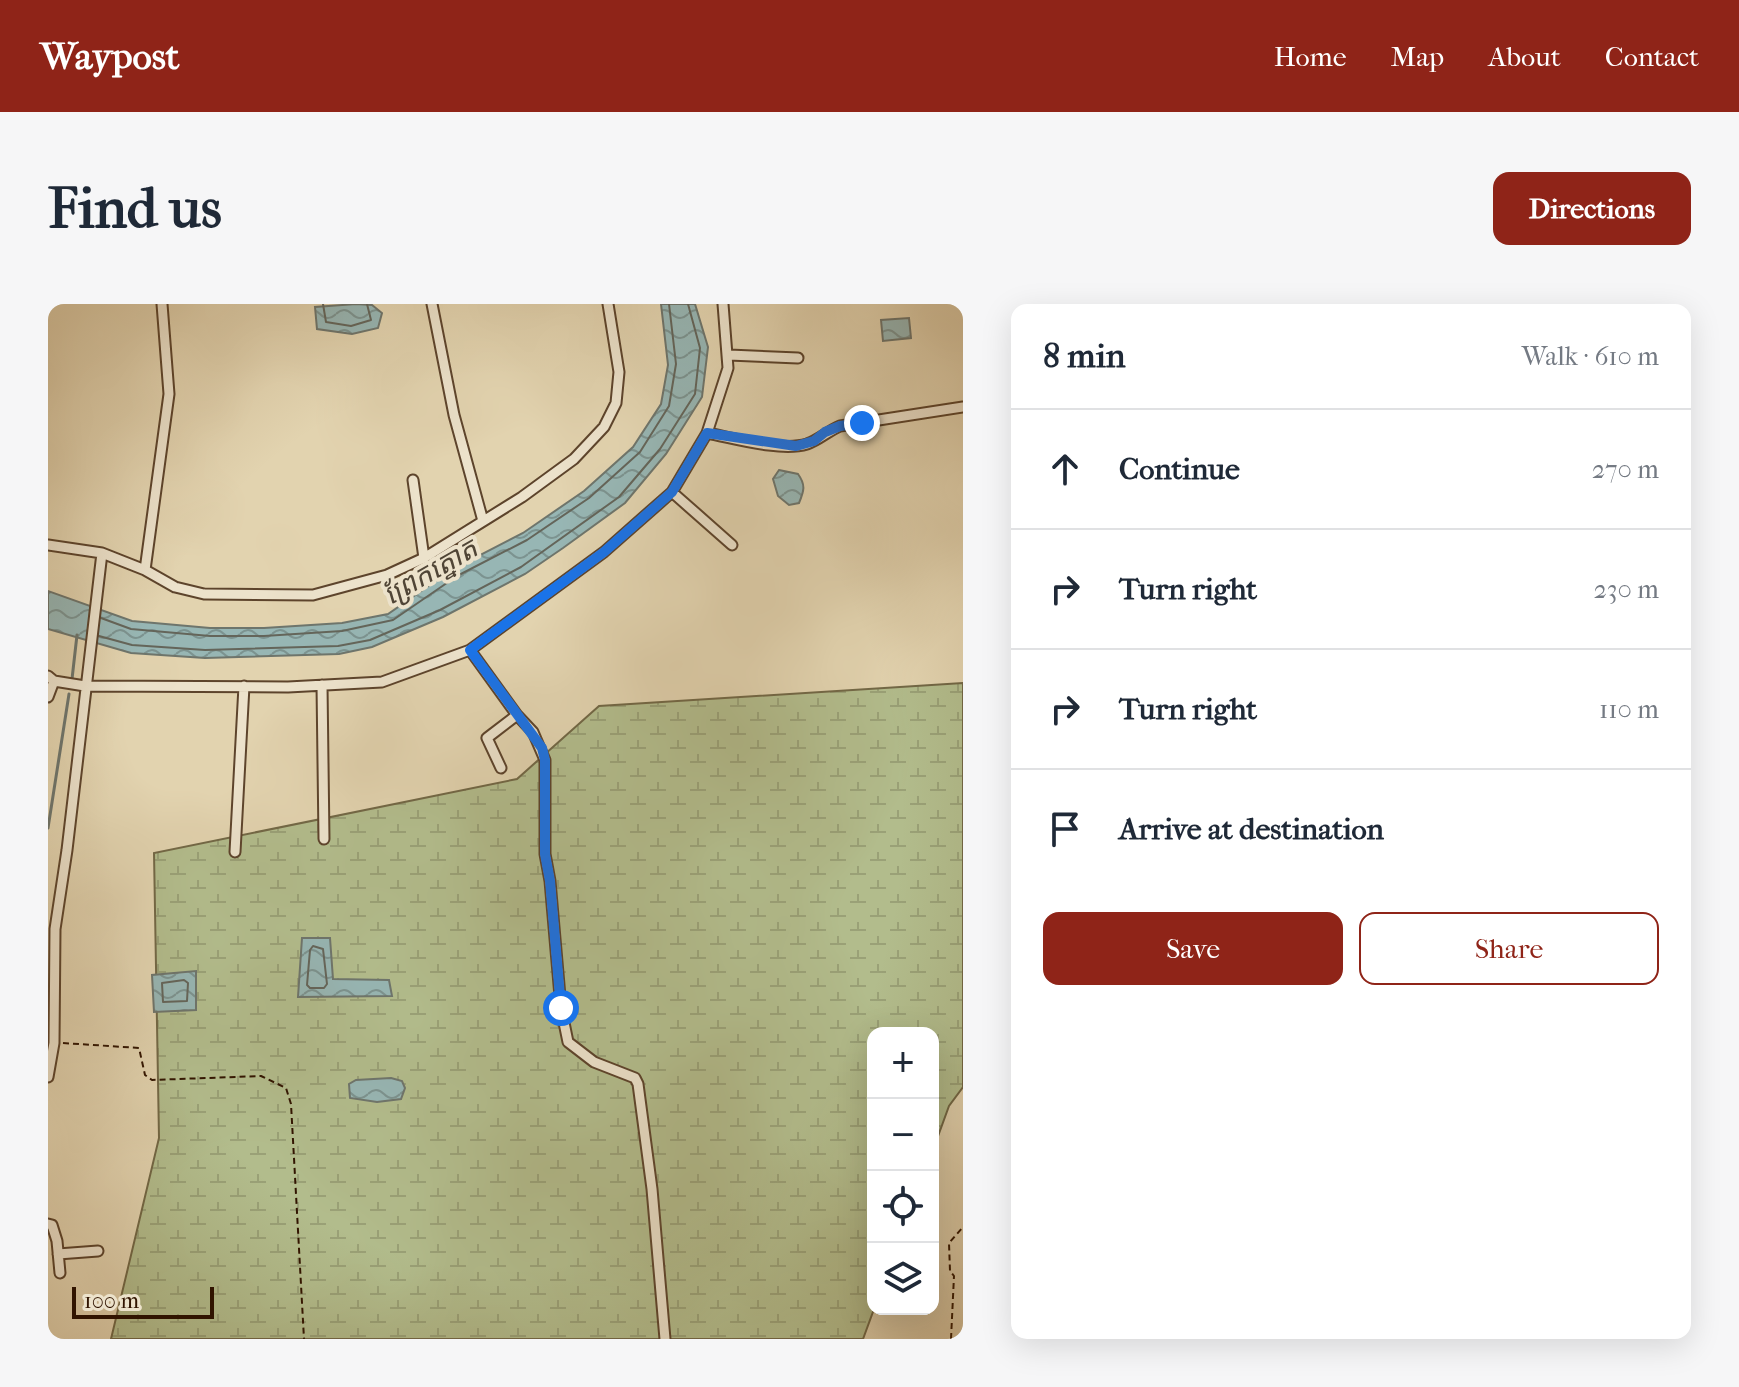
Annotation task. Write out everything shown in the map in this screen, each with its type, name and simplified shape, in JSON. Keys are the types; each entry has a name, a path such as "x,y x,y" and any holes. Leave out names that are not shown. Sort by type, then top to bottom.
{"street":[{"path":"145,570 169,394 162,304"},
{"path":"432,304 454,415 483,521"},
{"path":"48,545 102,553 145,570 175,587 204,594 313,595 387,575 424,558 522,497 574,459 604,427 616,403 619,372 608,304"},
{"path":"48,697 51,678 85,686 382,682 470,650 604,552 672,492 707,433 728,368 723,304"},
{"path":"729,355 798,358"},
{"path":"707,433 796,446 814,441 840,426 963,407"},
{"path":"413,480 424,558"},
{"path":"672,492 732,545"},
{"path":"48,1077 54,1043 55,929 102,553"},
{"path":"470,650 542,748 545,760 545,854 561,1008 568,1042 594,1062 635,1078 638,1084 652,1189 665,1339"},
{"path":"322,685 324,839"},
{"path":"235,852 244,686"},
{"path":"501,768 487,738 517,715"},
{"path":"48,1224 52,1225 55,1233 60,1273"},
{"path":"58,1254 98,1251"}],"path":[{"path":"54,1043 139,1048 145,1075 152,1080 261,1076 286,1088 291,1104 304,1339"},
{"path":"951,1339 954,1276 950,1271 949,1243 963,1227"}],"green space":[{"path":"963,683 963,1087 949,1106 939,1134 939,1027 867,1027 867,1315 872,1315 863,1339 111,1339 159,1138 154,853 517,779 599,706"}],"water":[{"name":"ព្រែកត្នោត","path":"661,304 695,304 708,347 702,397 666,454 625,503 525,574 443,617 372,647 339,654 205,658 131,653 48,629 48,591 132,621 210,628 342,623 388,614 453,569 523,533 584,491 633,447 661,404 668,365"},
{"path":"372,305 382,313 378,328 352,334 317,329 315,307"},
{"path":"909,318 911,338 883,341 881,320"},
{"path":"779,470 798,474 801,478 803,488 799,503 789,505 778,496 773,479"},
{"path":"302,938 330,938 333,979 389,980 392,996 298,997"},
{"path":"196,971 196,1010 154,1012 152,975"},
{"path":"391,1078 402,1081 405,1088 401,1099 377,1102 350,1098 349,1084 356,1080"}],"waterway":[{"path":"72,679 77,635"},
{"path":"48,828 69,694"}],"route":[{"path":"561,1008 545,854 545,760 542,748 470,650 604,552 672,492 707,433 796,446 814,441 840,426 862,423"}]}
